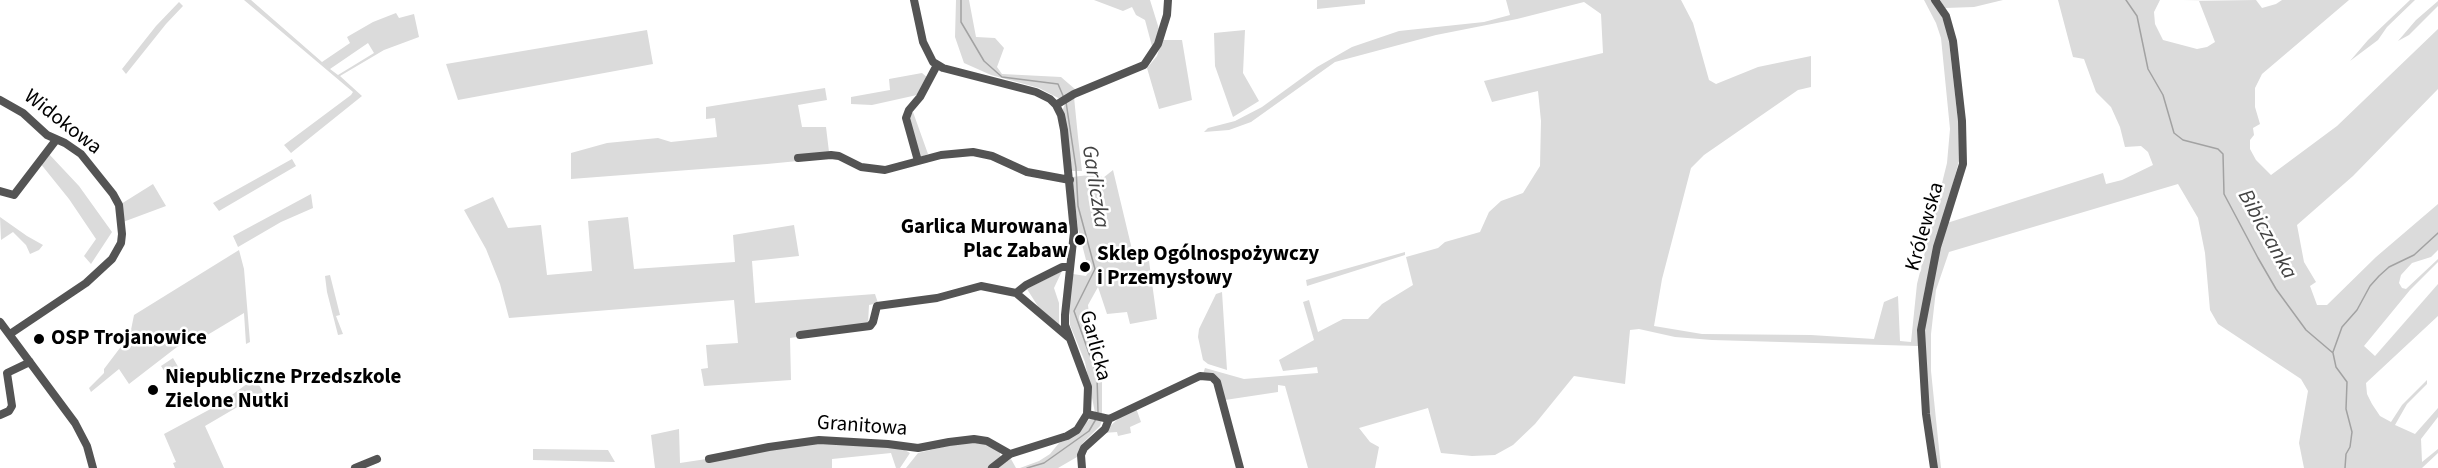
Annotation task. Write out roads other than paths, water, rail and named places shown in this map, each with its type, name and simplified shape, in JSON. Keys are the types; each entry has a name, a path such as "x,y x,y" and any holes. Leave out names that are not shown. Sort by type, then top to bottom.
{"street":[{"path":"914,0 922,42 927,54 937,65 1062,101 1141,66 1149,60 1160,38 1167,15 1168,0"},
{"name":"Królewska","path":"1934,468 1926,414 1921,330 1937,247 1963,164 1962,121 1953,41 1946,16 1935,0"},
{"path":"918,161 906,118 937,65"},
{"name":"Widokowa","path":"0,100 23,112 35,126 81,154 119,205 122,243 112,259 86,283 10,334"},
{"name":"Garlicka","path":"992,468 1010,454 1067,436 1090,415 1088,387 1071,340 1065,315 1074,232 1072,176 1061,115 1062,101"},
{"path":"0,191 14,195 56,140"},
{"path":"798,158 839,156 861,167 880,170 901,167 941,155 973,152 992,156 1037,175 1072,176"},
{"path":"1016,293 1026,285 1062,267 1070,267"},
{"path":"800,335 870,326 873,322 874,310 882,304 937,298 981,286 1016,293 1071,340"},
{"path":"0,322 79,428 93,468"},
{"path":"0,416 9,411 12,406 7,373 30,362"},
{"path":"1090,415 1106,419 1200,376 1212,377 1217,382 1240,468"},
{"path":"1082,468 1081,455 1084,448 1105,429 1106,419"},
{"name":"Granitowa","path":"709,459 796,442 819,440 918,448 949,441 974,439 987,441 1010,454"},
{"path":"355,468 378,459"}],"waterway":[{"name":"Garliczka","path":"961,0 961,22 984,61 1002,77 1058,84 1064,98"},
{"name":"Bibiczanka","path":"2126,0 2137,16 2148,69 2163,95 2174,133 2183,140 2218,149 2223,154 2224,194 2258,258 2276,289 2306,330 2333,353 2336,367 2347,382 2346,409 2352,432 2345,468"},
{"name":"Garliczka","path":"1066,102 1076,168 1078,206 1095,269 1074,311 1097,376 1098,412"},
{"path":"2333,352 2342,327 2357,310 2370,286 2389,267 2414,255 2438,233"},
{"name":"Garliczka","path":"1027,468 1044,463 1089,431 1096,419"}],"place":[{"name":"Garlica Murowana Plac Zabaw","path":"1080,240"},
{"name":"Sklep Ogólnospożywczy i Przemysłowy","path":"1085,267"},
{"name":"OSP Trojanowice","path":"39,339"},
{"name":"Niepubliczne Przedszkole Zielone Nutki","path":"153,390"}]}
